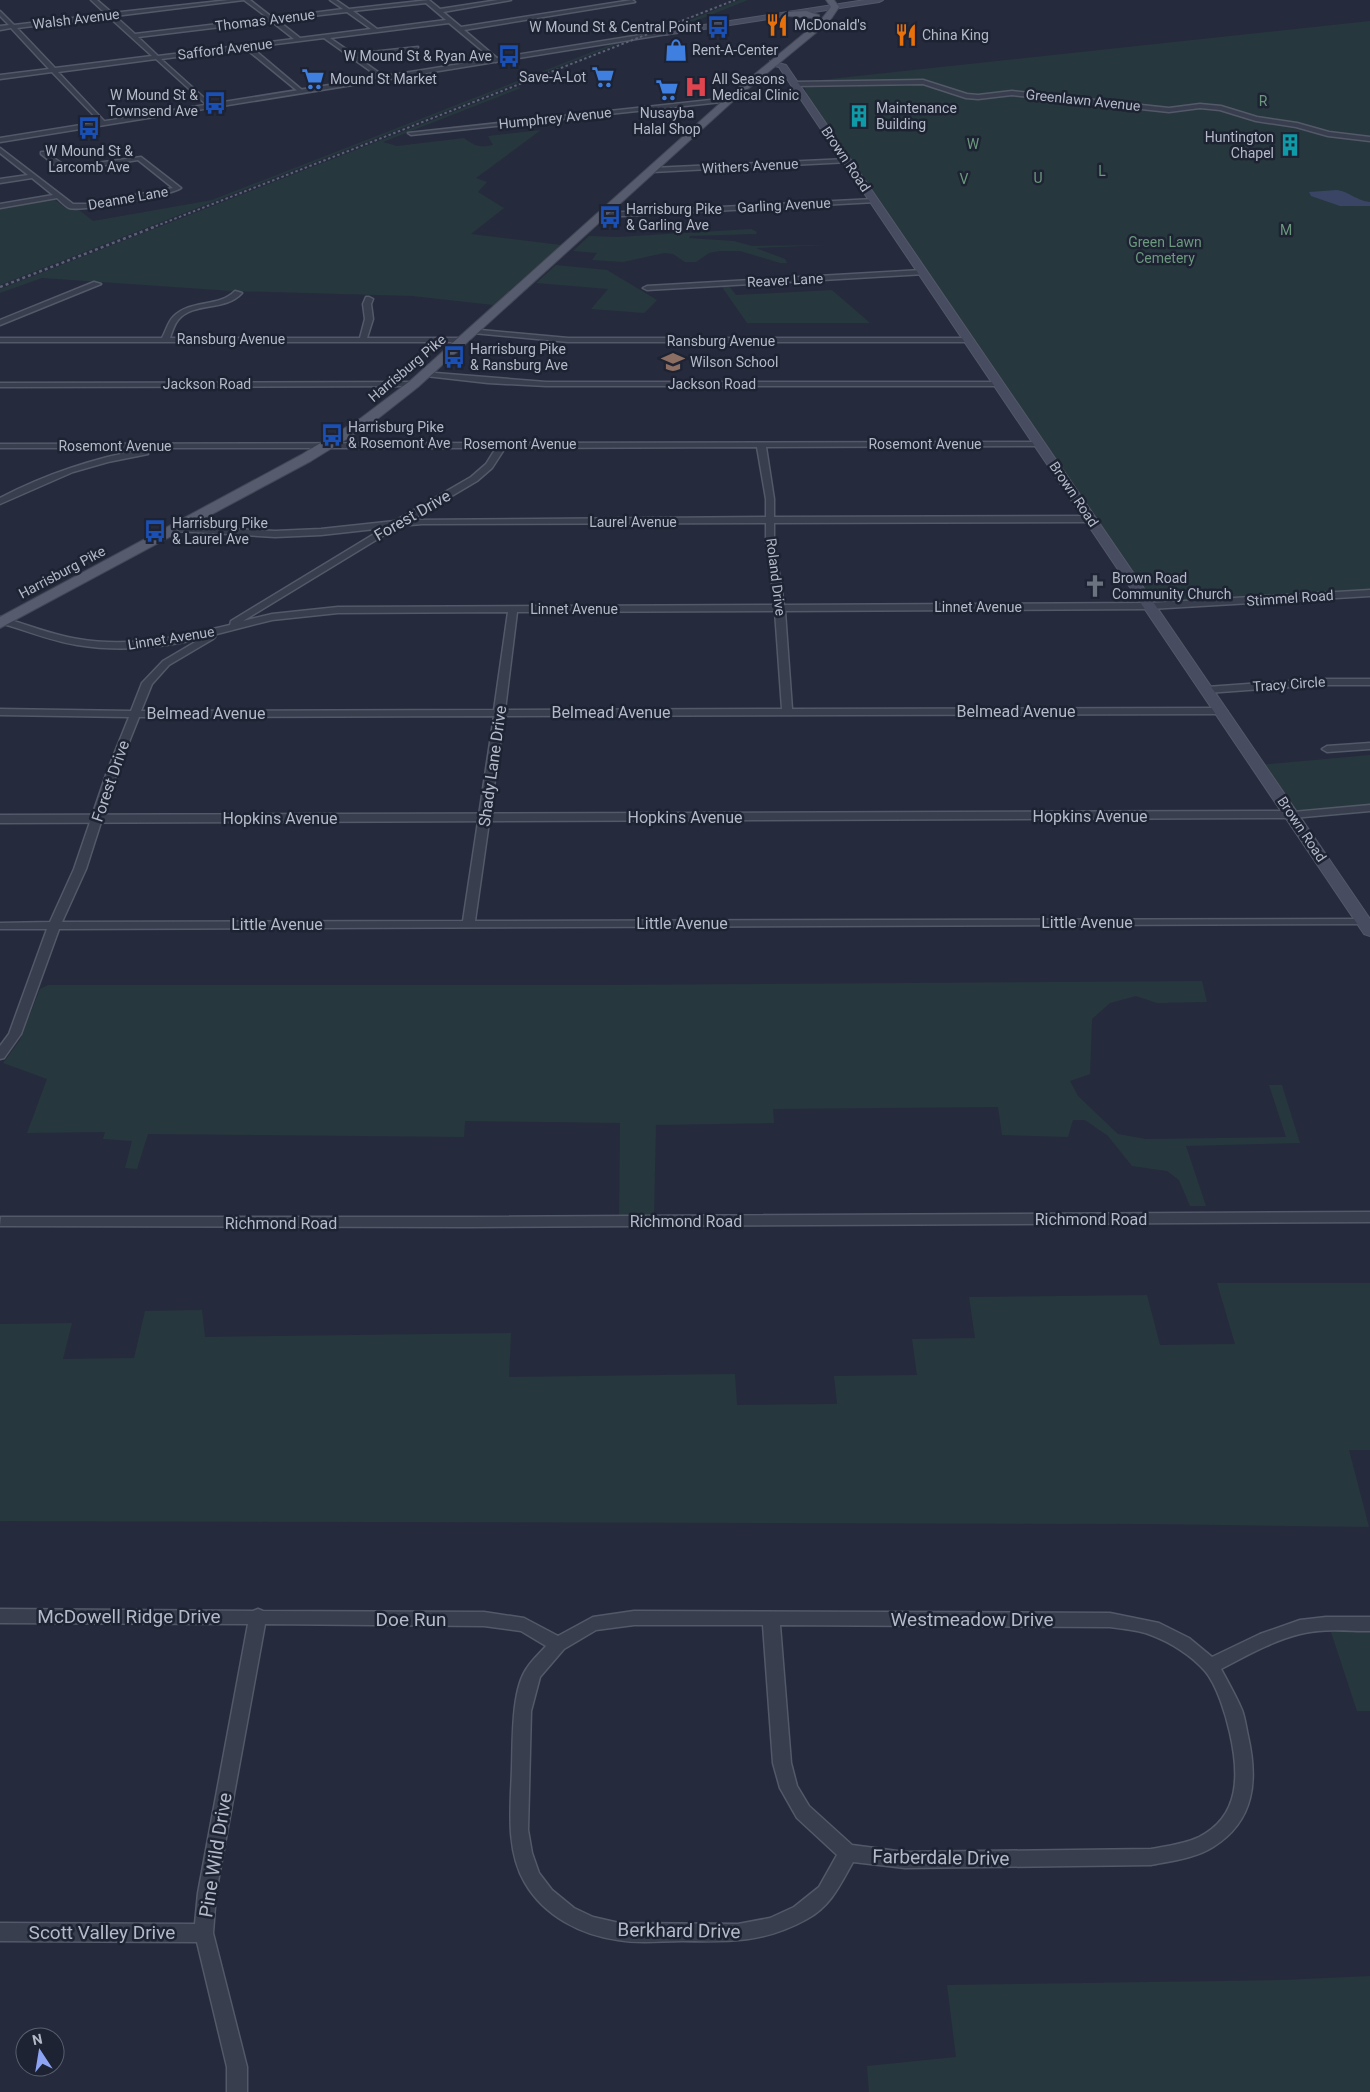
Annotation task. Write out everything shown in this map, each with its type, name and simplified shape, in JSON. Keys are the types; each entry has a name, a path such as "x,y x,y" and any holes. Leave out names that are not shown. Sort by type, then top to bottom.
{"main road":[{"path":"833,4 855,0"},
{"path":"665,33 822,5 879,0"},
{"name":"Harrisburg Pike","path":"1,621 328,446 366,421 426,374 729,100 819,27 830,16 833,4"},
{"path":"665,33 792,14 822,5"},
{"name":"Harrisburg Pike","path":"775,61 776,56 816,20 822,5"},
{"path":"792,14 811,15 816,20"},
{"name":"Brown Road","path":"775,61 782,65 1367,926"}],"street":[{"path":"94,0 210,106"},
{"name":"Walsh Avenue","path":"0,28 242,0"},
{"path":"247,0 299,40"},
{"path":"333,0 376,30"},
{"path":"426,0 496,60"},
{"name":"Thomas Avenue","path":"133,36 426,0"},
{"path":"438,10 508,0"},
{"path":"591,1 600,7"},
{"path":"460,29 632,2"},
{"path":"0,13 103,123"},
{"name":"Safford Avenue","path":"0,76 451,21"},
{"path":"0,140 665,33"},
{"path":"325,37 382,78"},
{"path":"246,47 300,92"},
{"path":"352,56 416,48"},
{"name":"Greenlawn Avenue","path":"794,84 923,82 958,94 972,96 1012,93 1169,110 1212,107 1256,119 1297,125 1328,134 1370,139"},
{"name":"Humphrey Avenue","path":"411,134 729,100"},
{"path":"0,150 57,196"},
{"name":"Deanne Lane","path":"44,153 62,168 67,169 136,157 140,158 178,188 167,192 78,207 67,205 57,196"},
{"name":"Withers Avenue","path":"652,170 847,161"},
{"path":"0,181 33,176"},
{"path":"0,206 57,196"},
{"name":"Garling Avenue","path":"604,215 874,200"},
{"name":"Reaver Lane","path":"647,288 922,272"},
{"path":"0,323 97,284"},
{"path":"165,339 178,316 191,310 223,302 238,293"},
{"path":"364,340 370,319 367,304 368,298"},
{"name":"Ransburg Avenue","path":"473,331 568,340 969,340"},
{"name":"Ransburg Avenue","path":"0,340 463,340"},
{"name":"Jackson Road","path":"426,374 488,381 546,384 998,384"},
{"name":"Jackson Road","path":"0,385 414,384"},
{"name":"Forest Drive","path":"0,1055 15,1034 80,869 134,714 147,683 154,674 185,651 474,479 489,466 502,444"},
{"name":"Roland Drive","path":"761,444 770,499 770,541 780,608 787,711"},
{"name":"Rosemont Avenue","path":"0,446 1039,444"},
{"path":"0,501 46,479 82,465 116,457 184,446"},
{"name":"Laurel Avenue","path":"176,528 275,534 321,532 422,521 769,522 1091,519"},
{"name":"Stimmel Road","path":"1150,606 1370,593"},
{"name":"Linnet Avenue","path":"1,621 77,642 107,646 154,644 223,630 272,617 338,610 1150,606"},
{"name":"Shady Lane Drive","path":"469,924 513,609"},
{"name":"Tracy Circle","path":"1207,690 1318,682 1370,682"},
{"name":"Belmead Avenue","path":"0,712 134,714 1222,711"},
{"path":"1327,749 1370,746"},
{"name":"Hopkins Avenue","path":"0,819 1293,815 1370,808"},
{"name":"Little Avenue","path":"0,926 469,924 1367,926"},
{"name":"Richmond Road","path":"1,1222 468,1222 1370,1217"},
{"name":"McDowell Ridge Drive","path":"0,1616 258,1616"},
{"name":"Doe Run","path":"258,1616 504,1620 524,1624 558,1644"},
{"name":"Pine Wild Drive","path":"238,2092 237,2067 204,1933 207,1893 258,1616"},
{"name":"Westmeadow Drive","path":"558,1644 593,1624 634,1618 1110,1620 1153,1628 1183,1643 1211,1666"},
{"path":"771,1618 782,1763 788,1788 803,1812 848,1853"},
{"path":"1211,1666 1264,1640 1301,1627 1323,1624 1370,1624"},
{"name":"Berkhard Drive","path":"558,1644 532,1674 522,1711 519,1830 523,1853 531,1877 545,1896 567,1914 590,1925 619,1932 738,1933 770,1926 801,1913 826,1892 848,1853"},
{"name":"Farberdale Drive","path":"848,1853 905,1860 1151,1856 1178,1852 1206,1842 1226,1826 1240,1805 1246,1780 1244,1757 1234,1711 1211,1666"},
{"name":"Scott Valley Drive","path":"0,1932 204,1933"}],"green space":[{"path":"739,0 748,0 684,27 663,31"},
{"name":"Green Lawn Cemetery","path":"1370,21 1370,590 1163,603 1150,595 1130,567 809,99 802,82"},
{"path":"615,43 620,43 0,285 0,208 54,199 64,207 79,210 93,221 212,200"},
{"path":"517,87 521,88 383,142 397,146 464,138 474,145 484,146 493,145 488,136 541,130 476,178 487,182 478,192 504,208 471,234 561,245 493,305 412,296 232,291 42,278 0,293 0,289"},
{"path":"751,229 757,232 756,234 690,236 689,238 734,241 752,246 829,245 756,248 785,259 787,263 780,263 740,251 709,253 696,262 685,262 673,254 664,253 623,262 592,260 597,253 573,251 589,236 617,237"},
{"path":"556,265 607,270 657,300 644,313 591,309 608,289 536,283"},
{"path":"729,286 736,295 832,290 870,323 747,323 722,287"},
{"path":"1370,755 1370,807 1294,814 1258,765"},
{"path":"1202,981 1207,1002 1157,1003 1136,996 1110,1003 1092,1019 1090,1074 1070,1081 1078,1096 1118,1134 1146,1139 1286,1137 1269,1085 1282,1085 1300,1143 1186,1146 1206,1206 1190,1206 1179,1180 1167,1171 1132,1166 1108,1136 1085,1120 1073,1120 1068,1137 1002,1135 998,1107 773,1109 774,1123 656,1125 654,1215 619,1216 620,1123 465,1121 464,1137 148,1134 137,1169 125,1168 132,1141 103,1139 105,1132 27,1133 47,1079 3,1063 20,1040 40,989 48,985 608,985"},
{"path":"1217,1283 1370,1283 1370,1450 1349,1450 1369,1527 1152,1524 0,1521 0,1324 72,1323 63,1359 134,1358 145,1311 202,1310 205,1337 511,1333 509,1377 735,1374 737,1405 837,1404 834,1376 917,1375 912,1339 975,1338 969,1297 1147,1295 1160,1345 1235,1344"},
{"path":"1331,1632 1370,1632 1370,1711 1357,1711"},
{"path":"1370,1976 1370,2092 869,2092 867,2066 956,2057 947,1985 1282,1980"}],"water":[{"path":"1337,190 1370,202 1370,206 1340,206 1311,196 1309,192"}],"railway":[{"path":"151,228 735,0"},
{"path":"0,287 154,227"}],"place":[{"name":"McDonald's","path":"777,25"},
{"name":"W Mound St & Central Point","path":"718,27"},
{"name":"China King","path":"906,35"},
{"name":"Rent-A-Center","path":"676,50"},
{"name":"W Mound St & Ryan Ave","path":"509,56"},
{"name":"Save-A-Lot","path":"603,77"},
{"name":"Mound St Market","path":"313,79"},
{"name":"All Seasons Medical Clinic","path":"696,87"},
{"name":"Nusayba Halal Shop","path":"667,90"},
{"name":"W Mound St & Townsend Ave","path":"215,103"},
{"name":"Maintenance Building","path":"859,116"},
{"name":"W Mound St & Larcomb Ave","path":"89,128"},
{"name":"Huntington Chapel","path":"1290,145"},
{"name":"Harrisburg Pike & Garling Ave","path":"610,217"},
{"name":"Harrisburg Pike & Ransburg Ave","path":"454,357"},
{"name":"Wilson School","path":"673,362"},
{"name":"Harrisburg Pike & Rosemont Ave","path":"332,435"},
{"name":"Harrisburg Pike & Laurel Ave","path":"155,531"},
{"name":"Brown Road Community Church","path":"1095,586"}],"park label":[{"name":"R","path":"1263,101"},
{"name":"W","path":"973,144"},
{"name":"L","path":"1102,171"},
{"name":"U","path":"1038,178"},
{"name":"V","path":"964,179"},
{"name":"M","path":"1286,230"}]}
